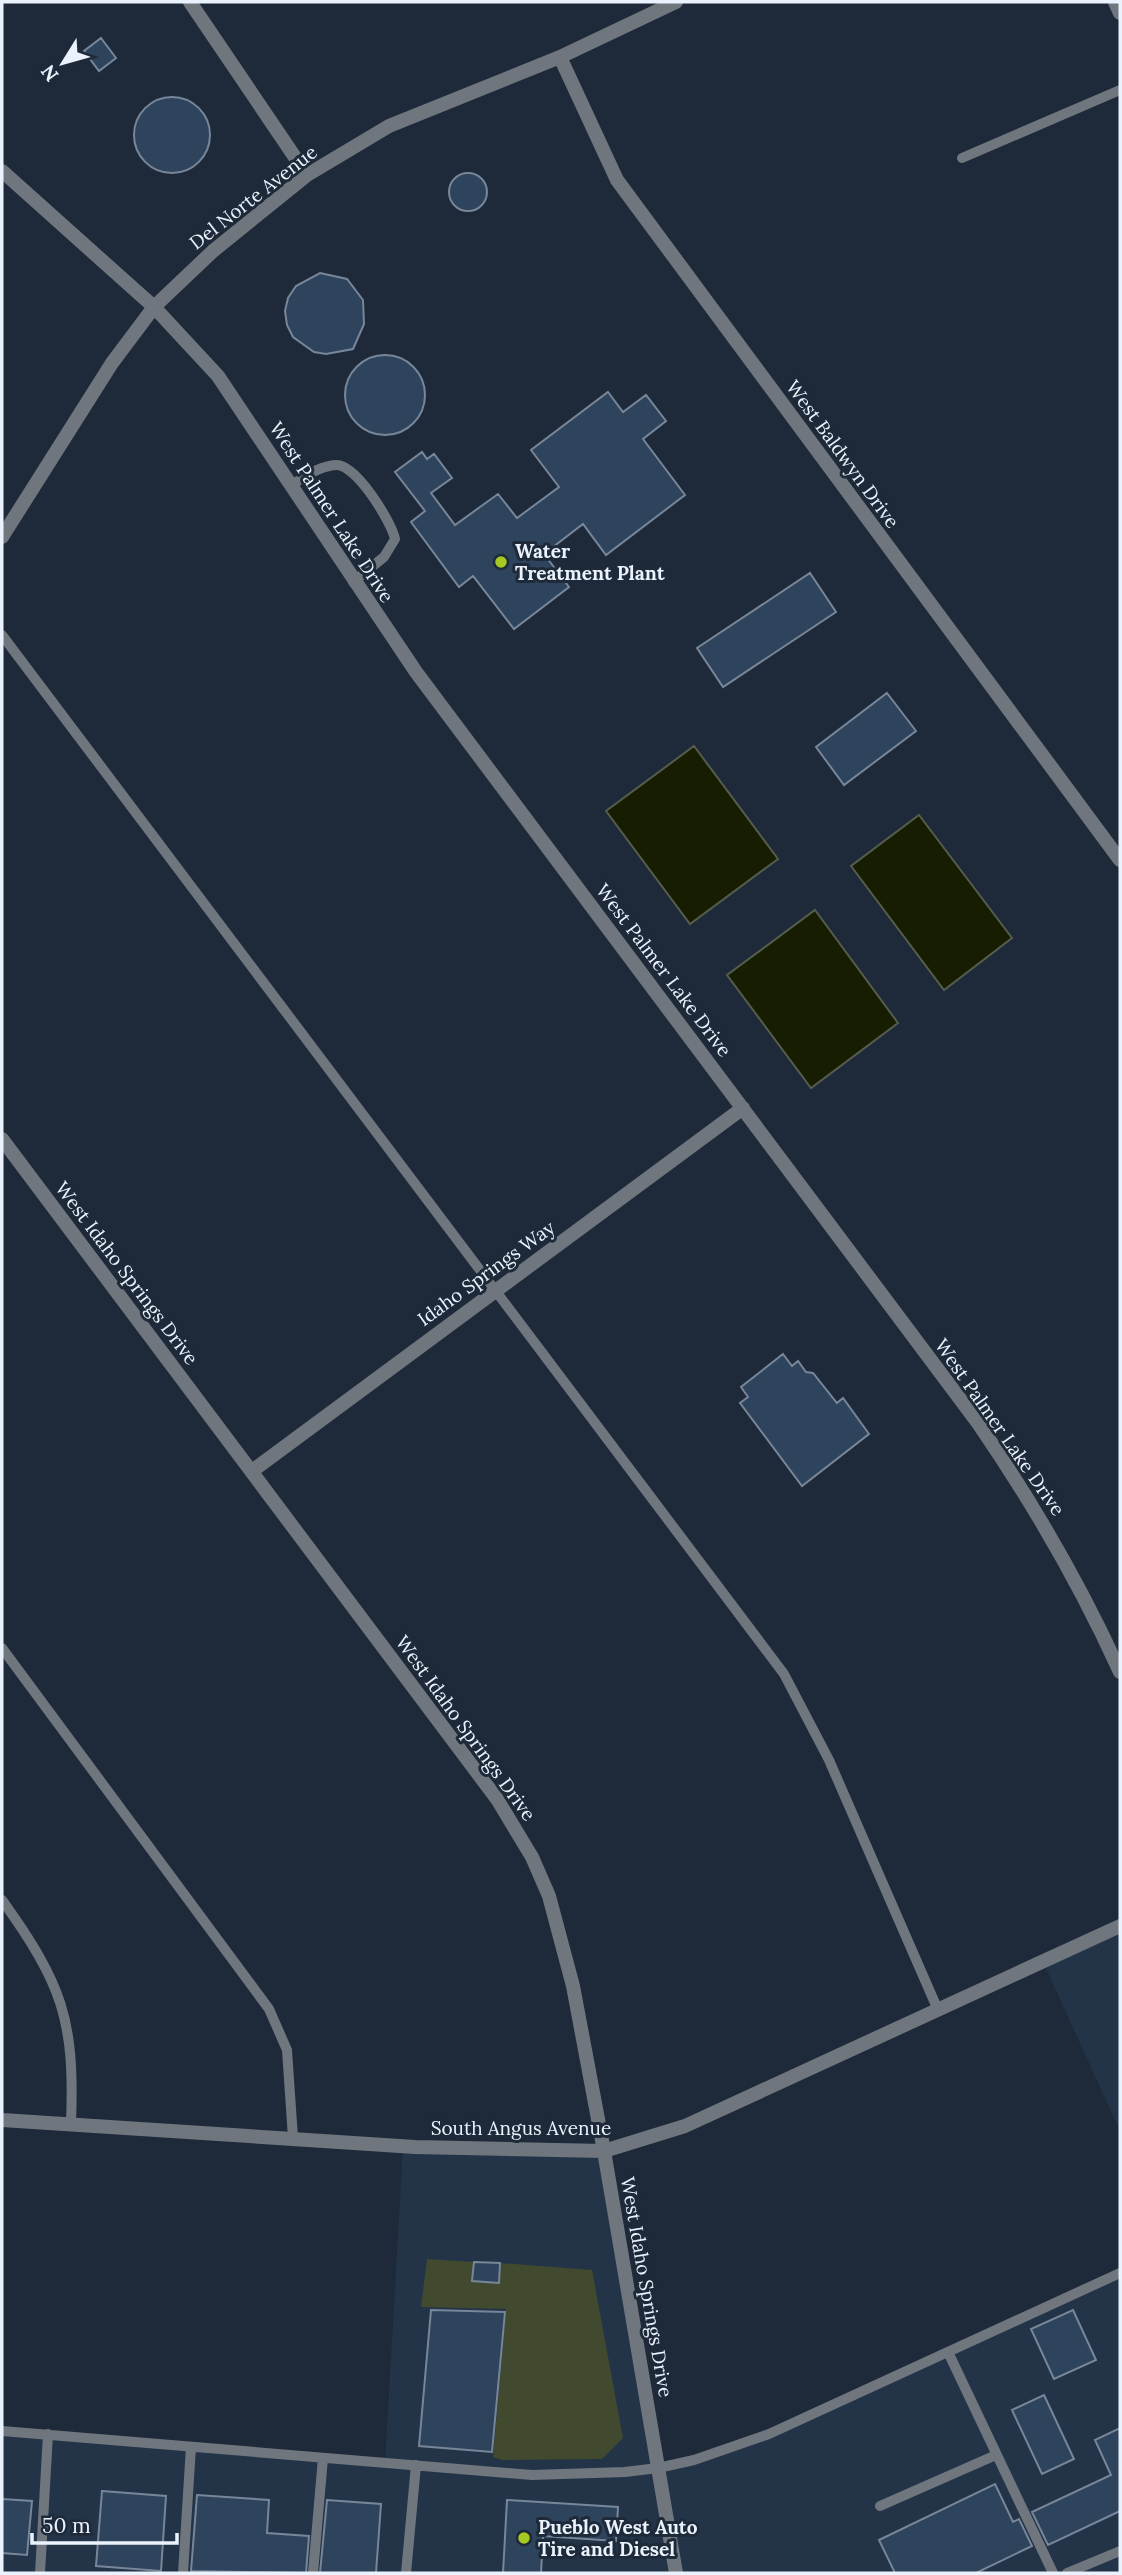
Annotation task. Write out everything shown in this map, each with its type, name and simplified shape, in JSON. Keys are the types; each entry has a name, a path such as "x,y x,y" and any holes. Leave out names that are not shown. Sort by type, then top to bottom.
{"street":[{"path":"190,2 307,175"},
{"name":"Del Norte Avenue","path":"2,537 112,363 154,307 213,251 307,175 389,126 560,57 676,2"},
{"path":"1115,2 1120,13"},
{"name":"West Baldwyn Drive","path":"560,57 617,180 1120,860"},
{"name":"West Palmer Lake Drive","path":"2,170 154,307 218,376 416,672 978,1423 1017,1479 1078,1584 1120,1672"},
{"name":"Idaho Springs Way","path":"252,1471 743,1108"},
{"name":"West Idaho Springs Drive","path":"2,1139 498,1799 532,1857 549,1896 573,1986 676,2573"},
{"name":"South Angus Avenue","path":"2,2120 415,2147 604,2151 685,2126 1120,1926"}],"lane":[{"path":"962,158 1120,90"},
{"path":"291,485 319,469 338,464 351,469 392,526 394,539 384,557 354,582"},
{"path":"2,635 784,1674 830,1760 938,2010"},
{"path":"2,1648 270,2008 287,2050 293,2138"},
{"path":"2,1900 36,1947 52,1977 63,2009 71,2043 71,2123"},
{"path":"2,2431 533,2475 658,2468 694,2460 769,2434 1120,2273"},
{"path":"948,2352 1053,2573"},
{"path":"40,2573 48,2434"},
{"path":"183,2573 191,2447"},
{"path":"880,2506 996,2455"},
{"path":"313,2573 323,2458"},
{"path":"405,2573 416,2465"},
{"path":"1067,2573 1120,2551"}],"shaded area":[{"path":"694,746 778,859 690,924 606,811"},
{"path":"919,815 1012,938 944,990 851,866"},
{"path":"815,910 898,1023 811,1088 727,975"},
{"path":"1120,1926 1120,2131 1043,1962"},
{"path":"403,2147 604,2151 658,2468 733,2448 1120,2273 1120,2573 2,2573 2,2431 385,2463"},
{"path":"427,2259 474,2262 473,2281 499,2282 500,2263 592,2270 623,2438 602,2459 502,2460 493,2457 506,2309 421,2307"}],"building":[{"path":"101,38 116,58 99,71 84,51"},
{"path":"172,97 186,100 199,108 207,121 210,135 207,149 199,162 186,170 172,173 158,170 145,162 137,149 134,135 137,121 145,108 158,100"},
{"path":"468,173 481,179 487,192 481,205 468,211 455,205 449,192 455,179"},
{"path":"320,273 347,279 363,300 364,324 353,349 326,354 314,352 293,337 287,325 285,311 288,298 296,286"},
{"path":"385,355 400,358 413,367 422,380 425,395 422,410 413,423 400,432 385,435 370,432 357,423 348,410 345,395 348,380 357,367 370,358"},
{"path":"608,392 623,412 646,395 666,421 643,439 685,495 606,555 583,524 544,554 569,587 514,629 473,576 459,587 411,522 425,511 395,472 422,452 427,459 434,454 452,478 431,493 455,525 498,494 517,518 559,487 531,450"},
{"path":"810,573 836,612 723,687 697,648"},
{"path":"887,693 916,731 844,785 816,747"},
{"path":"783,1354 792,1366 798,1361 806,1372 813,1373 837,1403 843,1398 869,1434 802,1486 740,1403 748,1397 741,1387"},
{"path":"474,2262 500,2263 499,2283 472,2281"},
{"path":"431,2310 505,2312 492,2452 419,2446"},
{"path":"1073,2310 1096,2360 1054,2379 1031,2329"},
{"path":"1044,2395 1074,2459 1042,2474 1012,2410"},
{"path":"1120,2428 1120,2511 1048,2545 1032,2512 1111,2475 1095,2440"},
{"path":"995,2484 1013,2522 1019,2519 1032,2546 976,2573 895,2573 879,2540"},
{"path":"102,2491 166,2496 161,2571 96,2566"},
{"path":"197,2495 269,2500 267,2533 309,2536 306,2573 191,2571"},
{"path":"2,2499 32,2501 27,2555 2,2553"},
{"path":"327,2500 381,2504 376,2573 320,2573"},
{"name":"Pueblo West Auto Tire and Diesel","path":"507,2500 618,2507 616,2541 543,2536 541,2573 503,2573"}],"place":[{"name":"Water Treatment Plant","path":"501,562"},
{"name":"Pueblo West Auto Tire and Diesel","path":"524,2538"}]}
